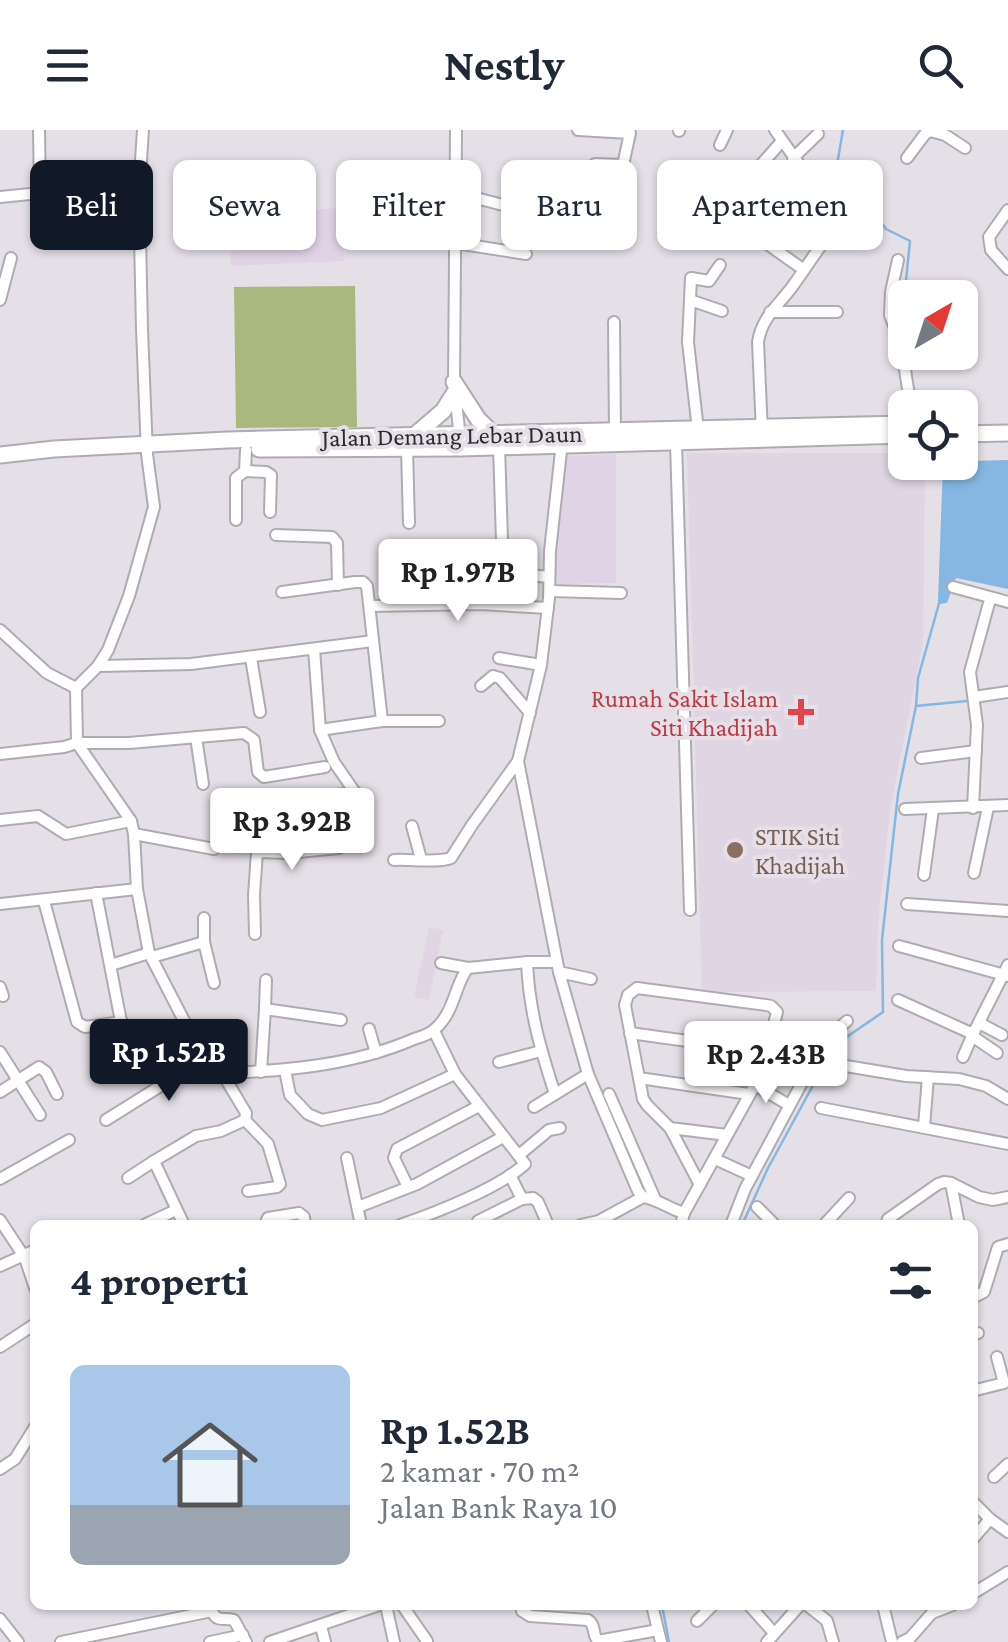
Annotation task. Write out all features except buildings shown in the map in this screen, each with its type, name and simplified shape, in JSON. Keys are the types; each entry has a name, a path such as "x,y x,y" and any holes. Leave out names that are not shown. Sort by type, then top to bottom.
{"highway":[{"path":"411,442 443,410 455,387 497,440"},
{"path":"978,424 1008,423"},
{"name":"Jalan Demang Lebar Daun","path":"0,464 147,449 562,439 676,442 888,425"},
{"name":"Jalan Demang Lebar Daun","path":"562,439 615,432 698,430 888,436"},
{"path":"978,434 1008,433"},
{"name":"Jalan Demang Lebar Daun","path":"0,455 54,449 246,450 411,442"}],"street":[{"path":"40,130 40,160"},
{"path":"142,160 144,130"},
{"path":"456,130 456,160"},
{"path":"578,130 630,132 624,160"},
{"path":"720,145 727,130"},
{"path":"775,130 793,158 818,134"},
{"path":"908,158 927,132 947,132 964,148"},
{"path":"766,160 782,142"},
{"path":"0,198 30,195"},
{"path":"1008,210 989,237 991,250 1008,269"},
{"path":"481,247 526,254"},
{"path":"141,250 151,520 108,650 76,688 77,743 130,821 137,890 150,955 192,1036 242,1102 245,1120"},
{"path":"456,250 455,387 461,442"},
{"path":"776,250 804,270"},
{"path":"762,434 760,331 817,250"},
{"path":"0,300 11,258"},
{"path":"898,260 890,315 901,344 908,390"},
{"path":"698,430 688,342 690,278 709,281 720,265"},
{"path":"690,300 722,311"},
{"path":"770,312 837,312"},
{"path":"614,322 615,432"},
{"path":"394,860 451,858 518,761 541,666 562,439"},
{"path":"497,440 502,541"},
{"path":"409,523 411,442"},
{"path":"676,442 690,910"},
{"path":"245,471 246,450"},
{"path":"236,520 236,478 245,471 266,472 272,478 270,512"},
{"path":"276,535 333,538 337,542 338,584"},
{"path":"417,569 549,577"},
{"path":"282,592 362,582 367,586 382,720"},
{"path":"953,587 1008,605"},
{"path":"550,591 621,592"},
{"path":"970,598 1008,605"},
{"path":"974,808 976,752 970,672 989,603"},
{"path":"370,606 480,604 548,608"},
{"path":"0,630 46,673 76,688"},
{"path":"98,666 191,664 373,641"},
{"path":"255,934 257,852 310,852 342,846 344,832 360,824 354,791 334,762 320,730 314,649"},
{"path":"250,658 260,712"},
{"path":"500,658 541,666"},
{"path":"482,686 493,676 500,678 530,713"},
{"path":"974,699 1008,692"},
{"path":"320,730 382,720 438,720"},
{"path":"0,754 77,743 129,743 241,733 254,740 259,774 264,778 325,767"},
{"path":"196,736 203,784"},
{"path":"920,758 976,752"},
{"path":"518,761 558,967 588,1074 656,1198 683,1219 752,1090 776,1012 771,1006 642,988 632,990 626,999 643,1099 670,1128 700,1186"},
{"path":"223,820 226,808 281,810 354,791"},
{"path":"906,809 1008,805"},
{"path":"974,873 988,806"},
{"path":"924,875 932,808"},
{"path":"0,820 38,816 66,834 130,821"},
{"path":"412,826 421,858"},
{"path":"134,834 214,849"},
{"path":"0,904 137,890"},
{"path":"96,893 125,1042"},
{"path":"44,901 78,1022 84,1027 122,1022"},
{"path":"907,904 1008,912"},
{"path":"204,918 204,942 214,983"},
{"path":"111,965 204,942"},
{"path":"899,946 1007,972 963,1057"},
{"path":"527,962 529,1000 555,1094"},
{"path":"441,963 468,968 527,962 558,967 591,979"},
{"path":"222,1072 286,1070 376,1053 434,1031 452,1006 468,968"},
{"path":"261,1072 266,980"},
{"path":"898,1000 975,1031 1002,1034"},
{"path":"265,1009 341,1020"},
{"path":"733,1220 819,1045 847,1021"},
{"path":"370,1029 376,1053"},
{"path":"415,1220 524,1165 455,1074 434,1031"},
{"path":"975,1031 997,1052"},
{"path":"630,1034 766,1052"},
{"path":"499,1062 541,1050"},
{"path":"0,1052 40,1115"},
{"path":"106,1120 206,1052"},
{"path":"840,1064 960,1079 986,1086 1008,1099"},
{"path":"0,1092 38,1067 46,1072 57,1094"},
{"path":"286,1070 290,1095 308,1114 322,1120 381,1108 455,1074"},
{"path":"534,1107 588,1074"},
{"path":"924,1126 928,1077"},
{"path":"639,1078 752,1090 789,1105"},
{"path":"609,1094 642,1197"},
{"path":"408,1187 394,1158 397,1149 480,1106"},
{"path":"821,1108 1008,1144"},
{"path":"128,1178 196,1136 221,1131 245,1120"},
{"path":"245,1120 268,1144 280,1184 248,1191"},
{"path":"519,1155 549,1130 560,1128"},
{"path":"670,1128 727,1135"},
{"path":"358,1206 408,1187 503,1137"},
{"path":"0,1179 69,1140"},
{"path":"347,1158 360,1220"},
{"path":"715,1159 752,1176"},
{"path":"154,1161 181,1220"},
{"path":"510,1175 522,1199"},
{"path":"888,1220 938,1184 951,1183 993,1200 1008,1198"},
{"path":"951,1183 958,1220"},
{"path":"601,1220 642,1197 656,1198"},
{"path":"829,1220 849,1198"},
{"path":"478,1220 522,1199 535,1199 546,1220"},
{"path":"757,1206 770,1220"},
{"path":"155,1220 176,1210"},
{"path":"267,1220 298,1213 303,1214 304,1220"},
{"path":"0,1220 22,1254 30,1275"},
{"path":"978,1295 984,1292 998,1247 1008,1244"},
{"path":"0,1266 30,1252"},
{"path":"0,1347 30,1327"},
{"path":"978,1390 1004,1383 997,1357"},
{"path":"0,1469 15,1459 30,1435"},
{"path":"994,1477 1008,1464"},
{"path":"978,1507 1008,1532"},
{"path":"978,1533 990,1520"},
{"path":"978,1590 1008,1572"},
{"path":"61,1642 204,1610"},
{"path":"210,1642 245,1638 234,1620 218,1620 213,1610"},
{"path":"270,1642 367,1610"},
{"path":"384,1610 394,1642"},
{"path":"406,1610 427,1640"},
{"path":"522,1610 530,1616 588,1620 600,1641 659,1636 653,1610"},
{"path":"697,1621 708,1610"},
{"path":"753,1610 771,1637 799,1610"},
{"path":"811,1610 827,1622 832,1642"},
{"path":"884,1610 892,1642"},
{"path":"902,1642 933,1610"},
{"path":"0,1619 18,1642"},
{"path":"321,1626 325,1642"}],"shaded area":[{"path":"336,208 336,250 343,250 344,261 231,266 230,250 316,250 316,209"},
{"name":"Rumah Sakit Islam Siti Khadijah","path":"687,453 888,453 888,480 925,480 923,643 890,810 878,923 876,991 702,992"},
{"path":"616,454 616,583 554,584 565,456"},
{"path":"429,927 443,930 429,1000 414,997"}],"green space":[{"path":"355,286 357,427 236,428 234,287"}],"water":[{"path":"1008,460 1008,589 956,578 947,603 938,601 942,480 978,480 978,461"}],"waterway":[{"path":"843,130 837,165 886,229 910,241 906,280"},
{"path":"744,1220 835,1045 883,1012 882,940 898,794 918,678 940,600"},
{"path":"916,706 967,701"},
{"path":"663,1610 669,1642"}],"place":[{"name":"Rumah Sakit Islam Siti Khadijah","path":"801,712"},
{"name":"STIK Siti Khadijah","path":"735,850"}]}
